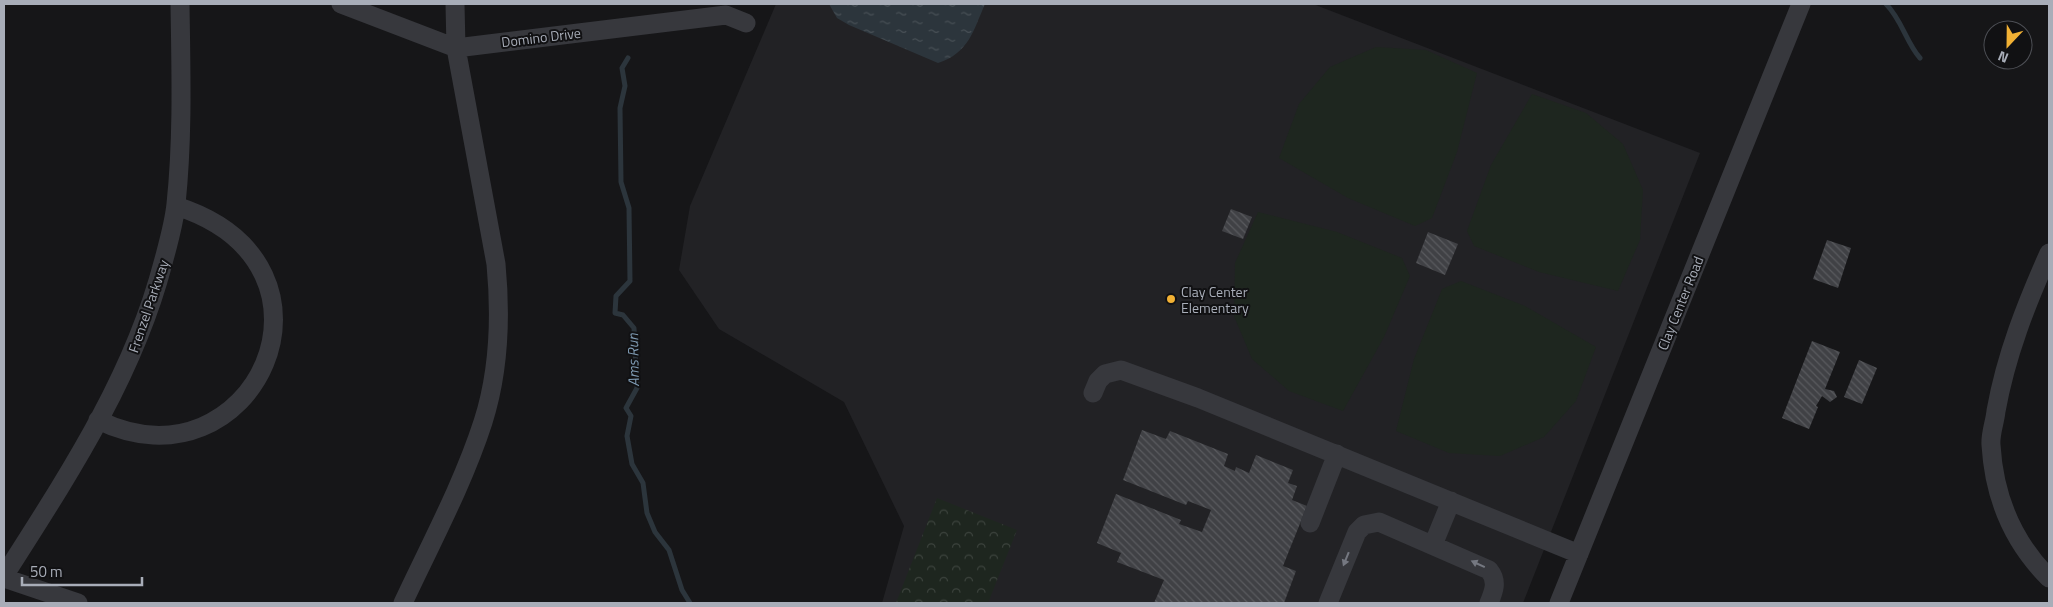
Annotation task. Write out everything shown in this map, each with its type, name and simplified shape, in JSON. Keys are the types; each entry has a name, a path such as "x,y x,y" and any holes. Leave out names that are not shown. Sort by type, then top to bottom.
{"street":[{"name":"Frenzel Parkway","path":"4,577 98,420 130,360 155,295 176,206 181,141 180,4"},
{"name":"Domino Drive","path":"341,4 456,48 729,9 746,23"},
{"path":"402,603 471,455 483,422 491,388 498,341 499,297 496,264 456,48 454,4"},
{"name":"Clay Center Road","path":"1559,603 1801,4"},
{"path":"98,420 133,434 176,435 194,429 213,421 232,408 260,375 270,355 274,331 273,312 265,275 258,263 243,243 218,222 176,206"},
{"path":"2049,253 2012,343 2002,377 1991,443 2001,502 2008,522 2036,565 2049,578"},
{"path":"1093,393 1098,381 1105,374 1122,370 1337,454 1579,554"},
{"path":"1310,523 1337,454"},
{"path":"1433,545 1451,500"},
{"path":"1328,603 1357,532 1364,525 1379,522 1489,570 1494,576 1495,583 1489,603"},
{"path":"4,577 78,603"}],"shaded area":[{"name":"Clay Center Elementary","path":"776,4 1313,4 1700,153 1523,603 882,603 904,526 844,402 719,329 679,270 690,206"}],"green space":[{"path":"1376,47 1426,50 1477,73 1457,152 1432,218 1415,226 1348,198 1279,158 1299,104 1330,67"},
{"path":"1532,94 1586,113 1623,144 1643,190 1640,240 1618,291 1539,272 1474,246 1467,231 1491,165"},
{"path":"1258,212 1337,232 1402,258 1410,276 1384,337 1343,411 1289,391 1252,359 1234,316 1235,263"},
{"path":"1461,281 1525,306 1596,347 1576,401 1544,437 1500,456 1449,453 1396,431 1414,359 1442,289"},
{"path":"937,498 1017,530 988,603 896,603"}],"water":[{"path":"829,4 985,4 969,40 957,53 938,63 849,25 837,18"}],"building":[{"path":"1231,209 1252,217 1243,239 1222,231"},
{"path":"1428,232 1458,244 1445,275 1416,263"},
{"path":"1827,240 1851,248 1838,288 1813,279"},
{"path":"1812,341 1840,352 1825,389 1834,391 1837,397 1830,402 1822,396 1816,406 1818,407 1809,429 1782,418"},
{"path":"1859,360 1877,368 1862,404 1844,397"},
{"path":"1142,430 1166,439 1170,431 1228,454 1224,466 1235,471 1236,467 1249,473 1256,455 1293,470 1288,483 1297,486 1292,500 1307,506 1283,566 1296,571 1284,603 1154,603 1164,580 1117,562 1121,553 1097,543 1116,494 1181,520 1179,524 1202,532 1211,510 1188,501 1186,505 1123,480"}],"waterway":[{"path":"1886,4 1896,17 1920,58"},
{"name":"Ams Run","path":"628,58 622,68 625,86 620,108 621,182 629,208 630,281 616,296 615,313 623,315 634,328 637,388 626,408 631,416 627,436 632,464 643,483 647,513 655,532 669,550 682,590 690,603"}],"place":[{"name":"Clay Center Elementary","path":"1171,299"}]}
